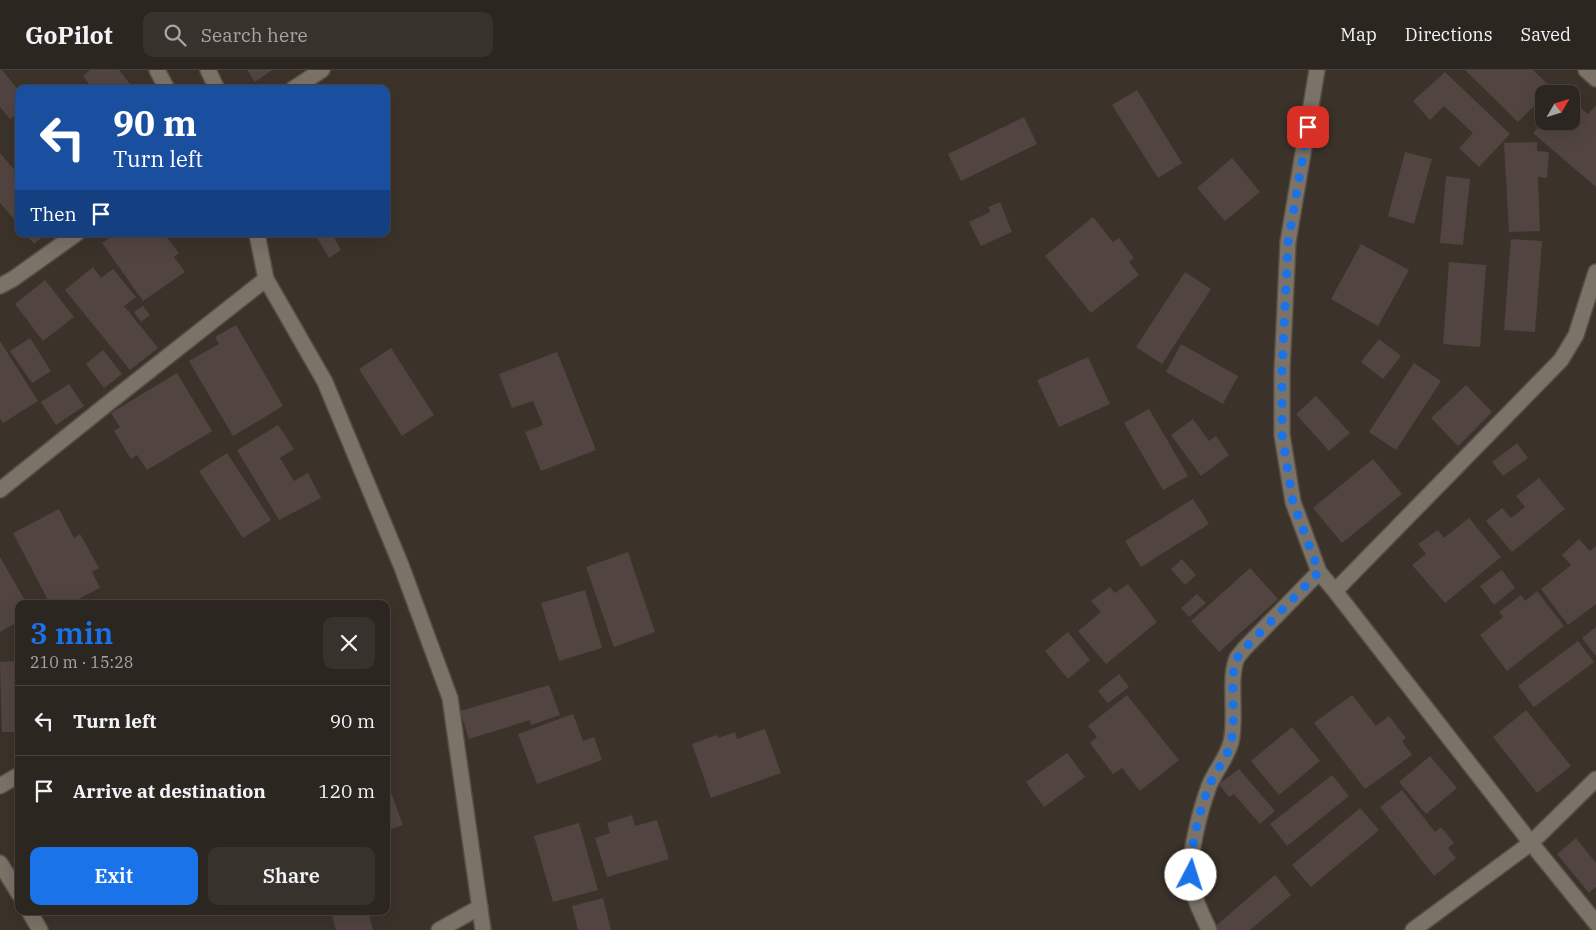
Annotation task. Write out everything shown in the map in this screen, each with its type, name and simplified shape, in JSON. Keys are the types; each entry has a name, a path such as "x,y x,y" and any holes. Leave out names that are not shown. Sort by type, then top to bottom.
{"street":[{"path":"157,70 164,85"},
{"path":"208,70 215,85"},
{"path":"299,85 322,70"},
{"path":"1318,70 1288,242 1282,371 1282,435 1293,502 1319,572 1596,923"},
{"path":"1586,70 1596,79"},
{"path":"0,286 13,279 72,237"},
{"path":"258,237 266,280 325,382 401,565 450,698 483,930"},
{"path":"1335,591 1561,360 1576,335 1596,272"},
{"path":"0,490 266,280"},
{"path":"1209,930 1192,886 1191,864 1199,819 1210,785 1231,743 1233,732 1234,673 1237,659 1244,649 1319,572"},
{"path":"0,786 15,777"},
{"path":"1413,930 1531,843 1596,779"},
{"path":"0,863 15,887"},
{"path":"439,930 480,907"},
{"path":"31,915 40,930"}],"building":[{"path":"0,70 2,70 15,86 15,115 10,119 0,107"},
{"path":"90,70 119,70 131,85 90,85 83,76"},
{"path":"247,70 272,70 255,82"},
{"path":"1465,70 1533,70 1549,85 1535,85 1535,105 1518,122"},
{"path":"1445,72 1510,134 1479,167 1459,148 1473,133 1444,106 1430,120 1413,101"},
{"path":"1137,90 1182,163 1158,178 1112,105"},
{"path":"1596,105 1596,187 1533,133 1536,130 1580,130 1580,107 1588,114"},
{"path":"1024,117 1037,144 961,181 948,154"},
{"path":"1537,142 1537,151 1549,152 1547,178 1538,177 1540,231 1509,232 1504,143"},
{"path":"1405,152 1432,159 1414,224 1388,216"},
{"path":"0,153 15,170 15,220 0,203"},
{"path":"1232,158 1260,192 1225,221 1197,188"},
{"path":"1446,176 1470,179 1463,245 1440,243"},
{"path":"1000,202 1012,232 981,246 969,222 990,212 988,207"},
{"path":"1093,217 1113,242 1119,238 1134,258 1129,262 1139,275 1091,313 1045,256"},
{"path":"28,237 42,237 34,244"},
{"path":"111,237 166,237 179,253 174,257 185,272 143,301 102,243"},
{"path":"317,237 334,237 341,250 329,258"},
{"path":"1511,239 1542,241 1535,332 1504,330"},
{"path":"1361,244 1409,270 1378,326 1331,299"},
{"path":"1449,262 1486,265 1480,347 1443,344"},
{"path":"93,267 101,278 113,269 136,297 124,306 158,348 130,370 65,290"},
{"path":"1185,272 1211,289 1162,364 1136,347"},
{"path":"45,280 74,317 43,341 15,304"},
{"path":"143,306 150,315 141,322 134,312"},
{"path":"236,325 283,406 233,436 189,361 219,344 215,337"},
{"path":"30,338 51,371 32,383 10,351"},
{"path":"1379,339 1401,356 1383,379 1361,362"},
{"path":"0,341 38,401 3,423 0,418"},
{"path":"1181,344 1238,376 1223,404 1166,372"},
{"path":"391,348 434,415 402,436 359,369"},
{"path":"103,350 122,374 104,388 86,364"},
{"path":"557,352 596,450 541,471 525,432 543,425 533,401 512,408 499,374"},
{"path":"1088,357 1110,404 1059,427 1037,380"},
{"path":"1414,363 1441,381 1396,450 1369,432"},
{"path":"177,373 212,431 147,470 137,455 131,459 114,431 120,427 111,413"},
{"path":"69,384 84,406 56,425 41,402"},
{"path":"1466,385 1492,412 1458,446 1431,418"},
{"path":"1316,396 1350,433 1329,451 1296,414"},
{"path":"1149,409 1188,476 1163,490 1124,423"},
{"path":"1193,419 1209,441 1216,436 1229,455 1201,476 1171,435"},
{"path":"278,425 294,449 280,458 294,481 308,473 321,498 279,520 237,450"},
{"path":"1517,443 1528,458 1503,476 1492,462"},
{"path":"227,453 271,520 243,538 199,471"},
{"path":"1373,459 1402,494 1342,543 1313,508"},
{"path":"1539,478 1565,509 1512,552 1486,521 1502,508 1511,518 1525,507 1516,496"},
{"path":"1193,499 1209,524 1141,567 1125,541"},
{"path":"59,509 74,538 80,534 99,568 92,572 100,588 76,600 48,600 13,533"},
{"path":"1469,518 1501,557 1445,603 1412,565 1426,554 1418,544 1438,530 1444,538"},
{"path":"1579,539 1590,551 1596,546 1596,604 1568,625 1541,589 1571,565 1562,555"},
{"path":"628,552 655,632 614,647 586,567"},
{"path":"0,557 25,600 15,600 15,623 0,632"},
{"path":"1182,559 1196,575 1185,585 1171,569"},
{"path":"1250,568 1278,599 1219,652 1191,621"},
{"path":"1502,570 1515,588 1494,605 1480,586"},
{"path":"1128,584 1157,622 1106,664 1078,631 1101,612 1091,601 1110,587 1115,593"},
{"path":"585,590 602,648 559,661 541,603"},
{"path":"1537,591 1564,626 1507,671 1480,635 1503,617 1499,612 1521,595 1525,601"},
{"path":"1197,594 1206,603 1189,617 1181,608"},
{"path":"1596,627 1596,656 1582,638"},
{"path":"1068,632 1090,660 1068,679 1045,651"},
{"path":"1578,641 1594,662 1534,707 1518,686"},
{"path":"15,661 15,732 2,732 0,662"},
{"path":"1119,674 1129,687 1108,703 1098,691"},
{"path":"549,685 560,715 531,725 530,720 469,739 460,711"},
{"path":"1127,695 1179,760 1140,791 1122,768 1113,774 1090,743 1097,737 1088,726"},
{"path":"1352,695 1376,726 1389,716 1406,738 1402,741 1412,755 1365,789 1314,723"},
{"path":"1526,710 1571,766 1537,793 1493,737"},
{"path":"573,714 583,741 594,737 602,760 537,784 518,734"},
{"path":"1292,727 1320,761 1279,795 1251,761"},
{"path":"765,729 781,773 711,798 692,744 717,735 719,738 735,732 737,739"},
{"path":"1067,753 1085,777 1044,807 1026,782"},
{"path":"1430,756 1457,788 1426,814 1399,782"},
{"path":"1239,769 1275,811 1260,824 1234,794 1229,797 1219,784"},
{"path":"1332,775 1349,796 1287,846 1270,824"},
{"path":"390,790 403,825 390,830"},
{"path":"1402,790 1435,832 1441,827 1454,843 1448,848 1456,858 1434,876 1380,807"},
{"path":"1360,808 1379,830 1311,887 1292,865"},
{"path":"632,815 635,826 657,820 669,859 607,877 595,838 610,833 607,823"},
{"path":"579,823 598,890 553,902 534,836"},
{"path":"1576,838 1596,863 1596,887 1589,893 1557,854"},
{"path":"1275,875 1291,895 1250,930 1211,930"},
{"path":"603,898 611,930 578,930 572,906"},
{"path":"332,915 369,915 373,930 336,930"}],"route":[{"path":"1191,875 1191,864 1199,819 1210,785 1231,743 1233,732 1234,673 1237,659 1244,649 1319,572 1293,502 1282,435 1282,371 1288,242 1308,127"}]}
